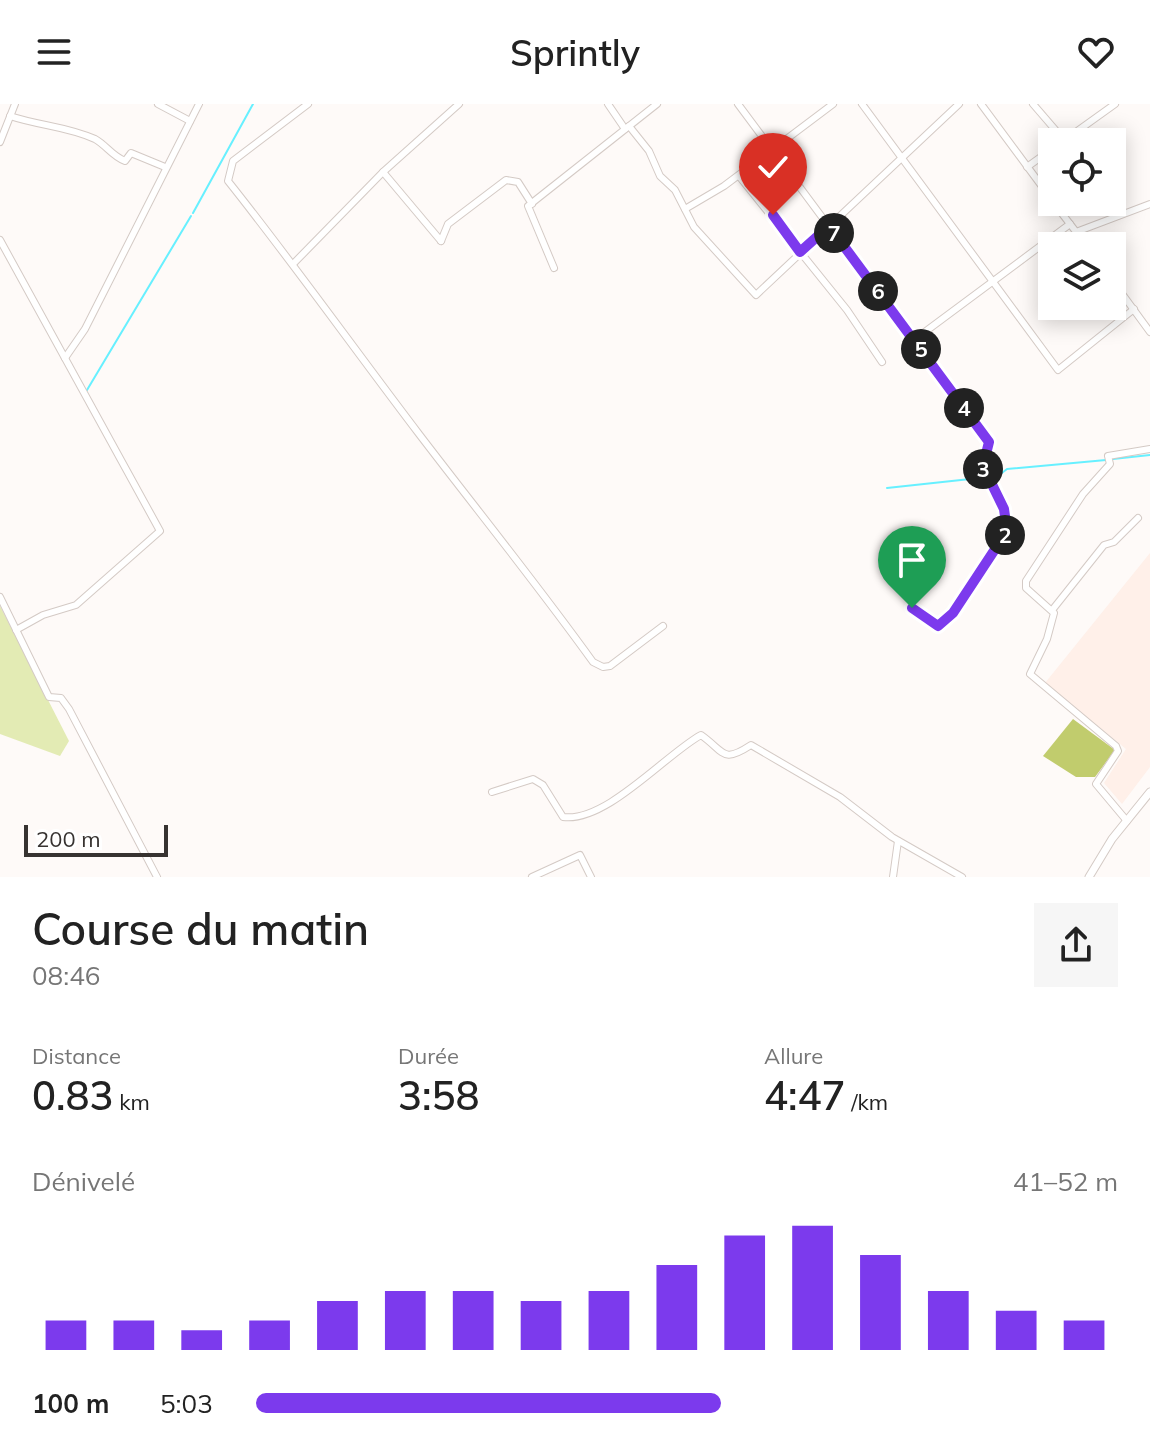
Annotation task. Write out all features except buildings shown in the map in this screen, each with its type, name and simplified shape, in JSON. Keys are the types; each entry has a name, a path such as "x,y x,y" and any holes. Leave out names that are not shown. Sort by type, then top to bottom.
{"main road":[{"path":"1089,877 1150,792"}],"street":[{"path":"0,142 15,104"},
{"path":"158,104 190,121"},
{"path":"65,358 85,329 199,104"},
{"path":"308,104 233,161 228,181 294,263 593,662 603,667 610,666 663,626"},
{"path":"294,263 383,172 459,104"},
{"path":"608,104 685,209 694,227 756,295 959,104"},
{"path":"554,268 528,206 657,104"},
{"path":"738,104 988,439 990,446 982,462 986,478 1004,509 1007,531 953,613 938,626 912,608"},
{"path":"685,209 739,176 833,104"},
{"path":"862,104 1058,370 1134,309"},
{"path":"981,104 1038,181"},
{"path":"1033,104 1052,128"},
{"path":"1081,128 1115,104"},
{"path":"10,116 43,127 57,124 99,141 110,155 125,161 131,153 165,167"},
{"path":"1027,167 1038,159"},
{"path":"383,172 441,241 448,224 506,180 518,182 532,204"},
{"path":"739,176 882,362"},
{"path":"1064,216 1076,232 1150,204"},
{"path":"914,340 1070,224"},
{"path":"0,240 160,531 76,605 43,615 16,630"},
{"path":"1126,298 1150,332"},
{"path":"1053,609 1026,588 1026,577 1109,460 1150,449"},
{"path":"1127,821 1096,784 1118,751 1116,746 1030,674 1047,639 1053,609 1104,545 1114,542 1138,518"},
{"path":"0,597 49,697 61,698 69,709 157,877"},
{"path":"492,792 533,779 543,785 563,817 572,817 616,798 701,735 728,756 751,745 840,797 898,841 962,877"},
{"path":"893,877 898,841"},
{"path":"532,877 580,855 591,877"}],"shaded area":[{"path":"1150,553 1150,767 1122,804 1104,783 1126,749 1045,683"}],"green space":[{"path":"0,606 69,741 60,756 0,734"},
{"path":"1073,719 1115,750 1095,777 1076,777 1043,756"}],"waterway":[{"path":"193,213 253,104"},
{"path":"87,390 191,216"},
{"path":"1113,459 1150,455"},
{"path":"887,488 998,476 1007,469 1106,460"}],"route":[{"path":"773,215 800,252 829,226 989,442 982,462 989,486 1004,509 1007,531 953,613 938,626 912,608"}]}
